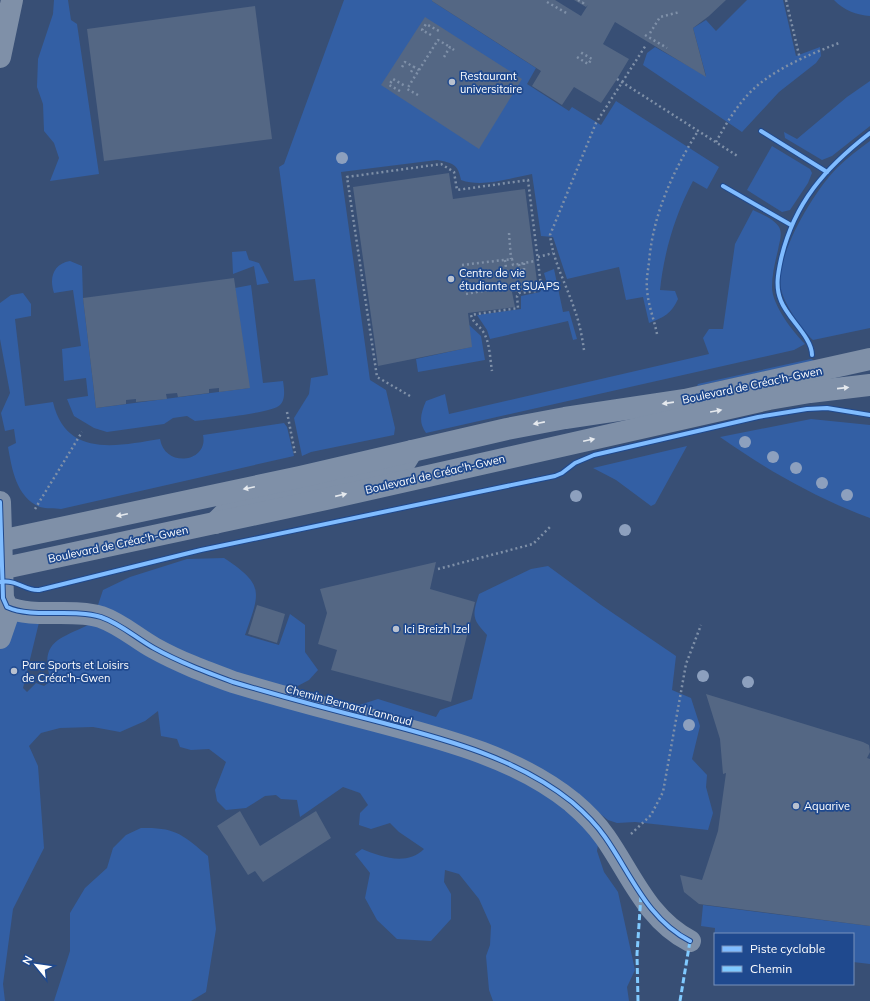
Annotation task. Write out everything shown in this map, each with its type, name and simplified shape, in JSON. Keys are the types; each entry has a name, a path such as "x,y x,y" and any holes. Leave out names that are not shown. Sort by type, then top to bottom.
{"street":[{"path":"0,57 12,0"},
{"name":"Boulevard de Créac'h-Gwen","path":"1,540 34,535 300,477 542,422 685,400 870,359"},
{"name":"Boulevard de Créac'h-Gwen","path":"1,569 215,523 769,399 810,392 870,385"},
{"path":"215,523 231,507 402,467 412,451"},
{"path":"0,502 3,598 5,606 10,609 0,638"},
{"name":"Chemin Bernard Lannaud","path":"10,609 32,612 74,612 100,617 120,626 161,652 201,670 233,682 440,738 517,768 559,792 595,823 613,848 650,908 668,927 690,941"}],"path":[{"path":"578,0 583,3 586,0"},
{"path":"786,0 800,60"},
{"path":"547,2 568,14"},
{"path":"650,33 660,17 680,12"},
{"path":"431,36 422,30 426,24 439,31"},
{"path":"645,35 666,48"},
{"path":"418,95 407,89 437,39 454,50"},
{"path":"716,142 733,114 758,86 800,60 839,43"},
{"path":"584,350 574,308 563,283 550,235 596,123 646,45"},
{"path":"444,57 450,47"},
{"path":"578,57 588,64 592,59 580,52"},
{"path":"402,67 405,62 414,67 421,75"},
{"path":"422,63 425,67"},
{"path":"411,72 414,67"},
{"path":"400,91 390,85 393,79 405,86"},
{"path":"617,79 739,157"},
{"path":"412,81 416,83"},
{"path":"657,334 647,290 650,242 658,213 673,175 680,159 698,131"},
{"path":"410,396 377,377 347,177 441,164 454,172 457,190 528,180 541,286 539,290 519,293 517,296 518,308 471,315 472,321 484,333 492,371"},
{"path":"509,234 512,240 510,246 513,265 534,260"},
{"path":"507,248 514,244"},
{"path":"538,256 554,253"},
{"path":"462,265 468,263 511,259"},
{"path":"505,260 509,277"},
{"path":"486,261 488,266"},
{"path":"468,263 469,269"},
{"path":"524,263 524,270"},
{"path":"519,264 520,271"},
{"path":"466,294 487,291 486,295"},
{"path":"472,293 473,297"},
{"path":"287,412 300,477"},
{"path":"34,535 32,523 35,508 82,432"},
{"path":"438,569 533,544 551,526"},
{"path":"613,848 642,826 651,815 663,792 686,664 701,625"}],"shaded area":[{"path":"54,0 68,0 71,20 77,24 99,174 50,181 59,158 54,143 44,131 43,104 37,87 38,59 53,14"},
{"path":"344,0 432,0 536,68 527,84 569,111 572,107 601,125 616,101 719,167 707,189 693,181 681,207 667,248 660,290 675,291 678,299 670,311 659,319 649,323 643,297 626,300 619,267 567,279 553,237 541,236 532,174 496,182 469,182 461,180 460,175 454,165 437,160 341,172 370,380 386,390 395,428 394,435 311,452 302,456 294,418 309,394 311,378 328,375 315,279 294,281 279,167 284,164"},
{"path":"747,0 783,0 796,56 820,47 821,56 816,63 779,92 742,132 643,65 647,53 655,47 706,76 693,28 706,20 716,31"},
{"path":"834,0 870,0 870,16 850,11 842,7"},
{"path":"870,81 870,126 832,156 822,160 785,138 784,132 797,139 847,97"},
{"path":"870,141 870,328 813,340 794,316 783,295 780,275 784,259 798,224 828,178 849,157"},
{"path":"772,146 810,169 812,173 808,183 790,210 782,212 747,190"},
{"path":"753,210 767,217 779,227 781,233 773,278 773,294 775,302 784,318 805,344 794,350 426,433 423,429 421,417 426,401 445,394 449,414 709,354 703,338 709,329 723,329 735,244"},
{"path":"246,251 249,260 259,263 269,283 257,285 254,266 233,274 232,252"},
{"path":"70,261 82,266 83,298 96,408 249,388 235,288 251,285 263,383 283,381 284,393 282,403 275,408 254,413 195,421 187,416 173,418 164,424 107,432 94,428 74,416 67,399 88,396 86,378 64,381 62,349 81,346 73,290 54,293 52,282 52,277 56,268"},
{"path":"554,269 563,312 569,311 577,339 573,340 568,321 490,339 487,330 477,315 521,309 521,296 540,292 546,280 544,273"},
{"path":"23,293 31,304 31,316 15,319 25,406 53,402 60,420 69,432 81,440 95,444 111,445 160,439 164,449 170,455 177,458 186,458 193,456 200,451 203,444 203,435 284,423 287,427 294,456 61,509 40,507 25,496 16,482 8,447 16,443 14,429 5,431 1,413 10,393 0,339 0,303 11,295"},
{"path":"468,324 481,336 485,360 418,372 416,359 471,347"},
{"path":"811,359 815,361 697,386 698,384"},
{"path":"811,419 870,425 870,518 830,502 792,482 756,461 720,437"},
{"path":"687,446 655,504 651,506 616,480 593,468"},
{"path":"224,558 247,575 256,590 254,609 245,635 279,645 290,614 305,625 305,652 318,670 309,680 292,689 325,716 378,699 436,717 440,710 472,699 487,635 478,625 474,612 479,594 531,569 548,566 601,605 676,656 672,690 691,698 700,726 692,759 707,775 706,787 713,813 708,830 635,822 617,823 608,820 599,813 600,832 597,851 604,872 618,892 635,970 627,987 629,1001 493,1001 489,990 486,956 490,945 491,926 479,899 459,874 445,870 444,882 451,894 451,919 431,941 397,939 377,920 365,898 370,873 355,854 362,849 385,857 402,859 417,854 424,849 399,832 390,823 371,829 359,825 360,813 368,805 360,793 343,787 300,817 297,800 281,799 276,795 265,796 246,808 226,810 217,801 215,790 226,762 209,749 191,750 180,747 177,739 161,736 158,711 145,721 120,732 93,727 60,728 41,733 29,746 38,766 44,848 13,909 3,984 5,1001 0,1001 0,603 44,602 23,688 27,692 36,683 44,686 51,681 48,667 50,649 62,638 92,623 103,590 130,577 187,559"},
{"path":"141,828 171,831 185,838 208,856 216,929 206,992 191,1001 54,1001 70,951 70,913 85,888 107,868 113,848 126,835"},
{"path":"703,905 870,926 870,964 854,962 854,933 715,933 715,928 701,926"}],"building":[{"path":"432,0 555,0 581,16 588,5 586,7 574,0 726,0 709,16 693,28 706,77 615,22 603,44 629,59 617,79 601,103 574,87 562,105 532,86 541,71"},
{"path":"255,6 272,139 104,161 87,29"},
{"name":"Restaurant universitaire","path":"425,17 522,79 479,149 381,85"},
{"name":"Centre de vie étudiante et SUAPS","path":"449,173 453,199 525,189 538,289 512,292 515,307 468,313 472,347 378,366 353,187"},
{"path":"234,278 250,388 219,392 219,388 209,389 209,393 178,397 177,393 166,394 167,399 136,402 136,399 126,400 126,404 96,408 83,298"},
{"name":"Ici Breizh Izel","path":"436,562 430,589 475,602 451,702 331,670 337,650 318,644 327,613 320,589"},
{"path":"257,605 285,614 277,643 248,634"},
{"name":"Aquarive","path":"706,694 869,745 870,752 867,758 870,759 870,926 699,904 684,892 680,875 702,880 718,831 726,773 723,774 720,739"},
{"path":"240,811 260,846 316,811 331,838 263,882 255,871 248,875 217,826"}],"marked path":[{"path":"638,1001 637,954 641,895"},
{"path":"680,1001 690,941"}],"cycle path":[{"path":"761,131 827,172"},
{"path":"812,355 808,342 784,308 779,296 778,280 781,259 794,221 814,188 825,173 870,133"},
{"path":"723,186 791,225"},
{"path":"0,582 16,583 29,589 39,590 201,550 555,476 562,473 575,463 594,455 758,417 807,409 827,408 870,415"},
{"path":"0,502 3,598 7,607 17,611 41,613 78,613 101,617 115,623 147,644 173,658 233,682 427,735 478,751 503,761 550,786 581,810 605,837 641,895 651,908 662,921 675,932 690,941"}],"place":[{"name":"Restaurant universitaire","path":"452,82"},
{"name":"Centre de vie étudiante et SUAPS","path":"451,279"},
{"name":"Ici Breizh Izel","path":"396,629"},
{"name":"Parc Sports et Loisirs de Créac'h-Gwen","path":"14,671"},
{"name":"Aquarive","path":"796,806"}]}
